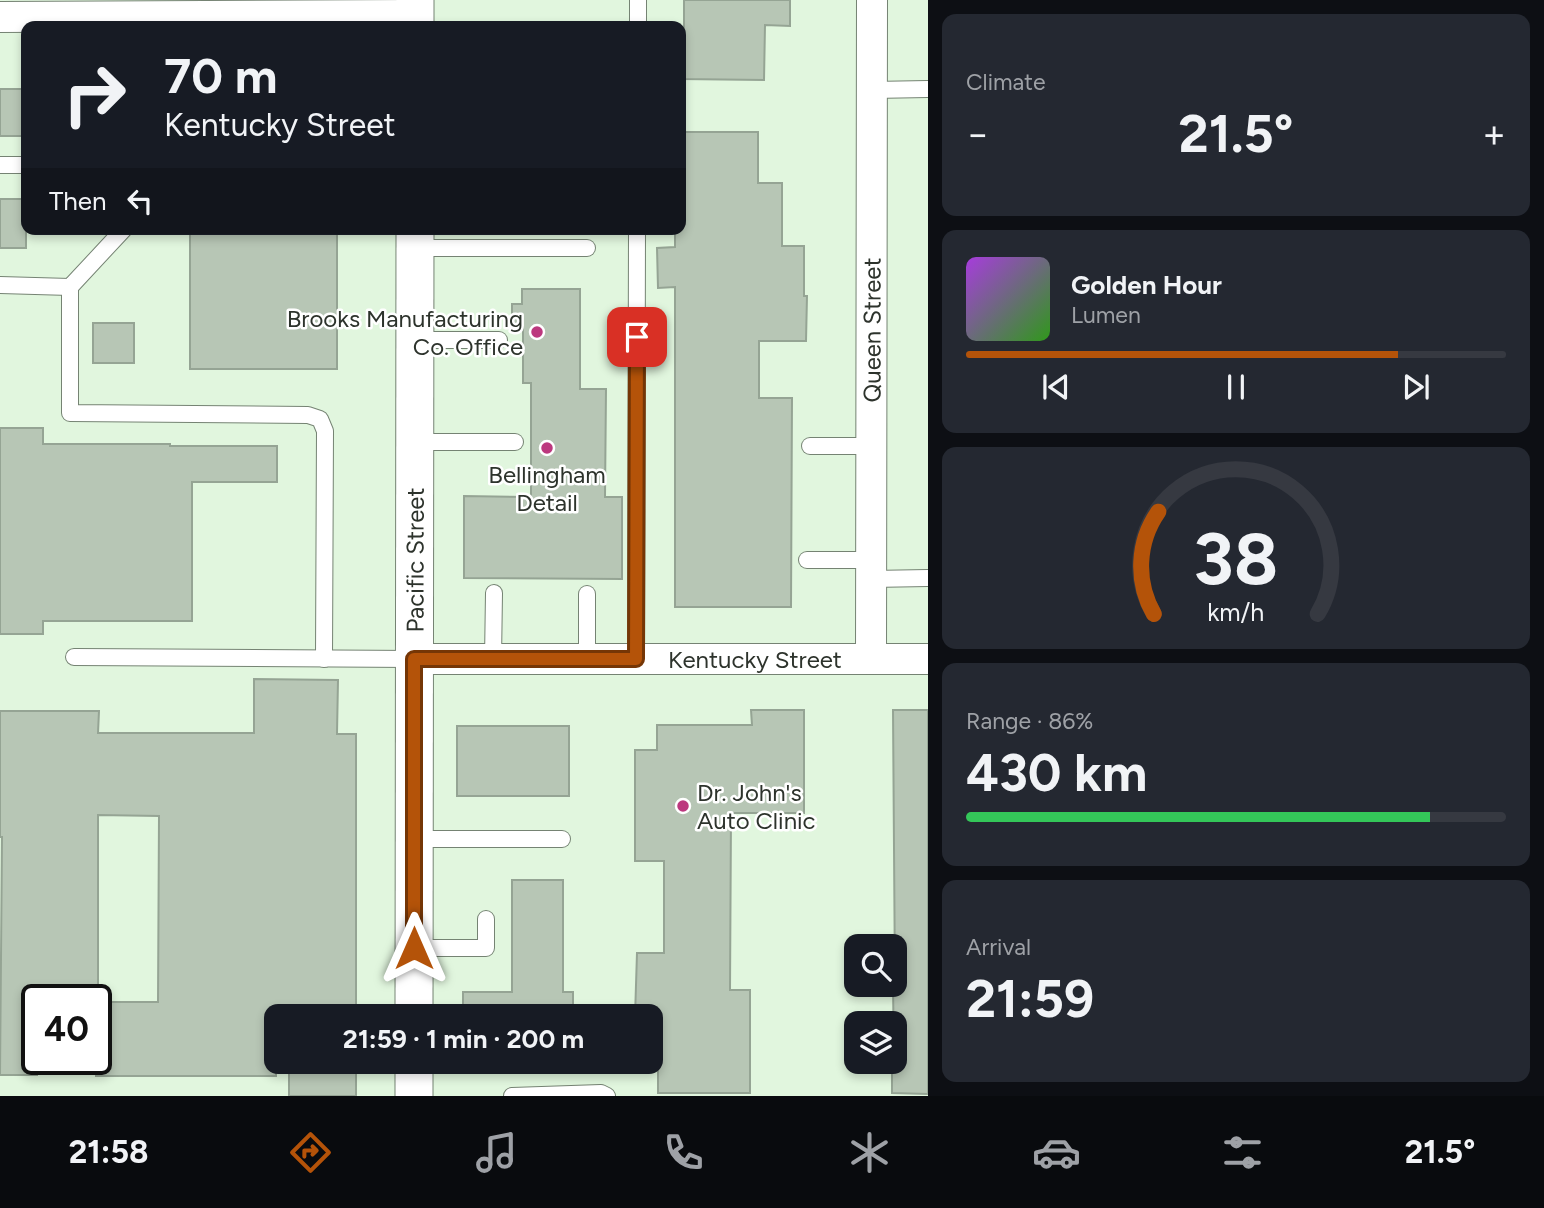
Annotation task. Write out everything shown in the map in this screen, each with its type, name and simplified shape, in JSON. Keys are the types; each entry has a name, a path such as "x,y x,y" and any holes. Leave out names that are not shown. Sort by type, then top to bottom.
{"street":[{"name":"Queen Street","path":"871,659 873,0"},
{"path":"0,17 137,21 415,14"},
{"name":"Pacific Street","path":"414,1004 415,239"},
{"name":"Kentucky Street","path":"414,659 928,659"},
{"path":"414,1074 414,1096"}],"lane":[{"path":"638,0 638,21"},
{"path":"872,90 928,89"},
{"path":"0,165 21,165"},
{"path":"118,235 70,287 69,414 308,415 320,419 325,431 324,659"},
{"path":"636,659 637,235"},
{"path":"415,239 587,248"},
{"path":"0,285 70,287"},
{"path":"414,341 499,341"},
{"path":"414,442 515,442"},
{"path":"810,446 871,446"},
{"path":"807,560 928,578"},
{"path":"493,659 494,593"},
{"path":"587,594 587,659"},
{"path":"74,657 414,659"},
{"path":"414,839 562,839"},
{"path":"414,948 486,948 486,919"},
{"path":"512,1096 601,1093 607,1096"}],"shaded area":[{"path":"0,0 928,0 928,1096 0,1096"}],"building":[{"path":"684,0 790,0 790,26 765,25 764,80 686,79"},
{"path":"0,89 21,89 21,136 0,136"},
{"path":"686,132 758,132 758,183 782,183 782,246 804,246 806,341 759,341 759,398 792,398 791,607 675,607 675,287 658,288 657,248 675,247 675,235 686,235"},
{"path":"0,199 21,199 21,235 26,235 26,248 0,248"},
{"path":"190,235 337,235 337,369 190,369"},
{"path":"522,289 580,289 580,389 606,389 605,497 622,497 622,579 464,578 464,496 531,497 531,383 523,383 523,327 512,327 512,304 522,304"},
{"path":"93,323 134,323 134,363 93,363"},
{"path":"0,428 43,428 43,444 277,446 277,482 192,482 192,621 43,621 43,634 0,634"},
{"path":"254,679 338,680 337,734 356,734 356,1004 264,1004 264,1074 276,1076 96,1076 112,1075 112,1002 158,1002 159,816 98,815 98,984 21,984 21,1075 0,1075 0,711 99,711 98,733 254,733"},
{"path":"751,710 804,710 804,813 731,813 730,990 750,990 750,1093 658,1093 658,1074 663,1074 663,1004 635,1004 637,953 664,953 664,861 635,861 635,750 657,750 657,725 752,725"},
{"path":"893,710 928,710 928,1094 892,1093 892,1074 907,1074 907,1011 893,1011 893,997 907,997 907,934 895,934"},
{"path":"457,726 569,726 569,796 457,796"},
{"path":"512,880 563,880 563,992 573,992 573,1004 463,1004 463,992 512,992"},
{"path":"289,1074 356,1074 356,1096 289,1096"}],"place":[{"name":"Brooks Manufacturing Co. Office","path":"537,332"},
{"name":"Bellingham Detail","path":"547,448"},
{"name":"Dr. John's Auto Clinic","path":"683,806"}],"route":[{"path":"414,948 414,659 636,659 637,337"}]}
